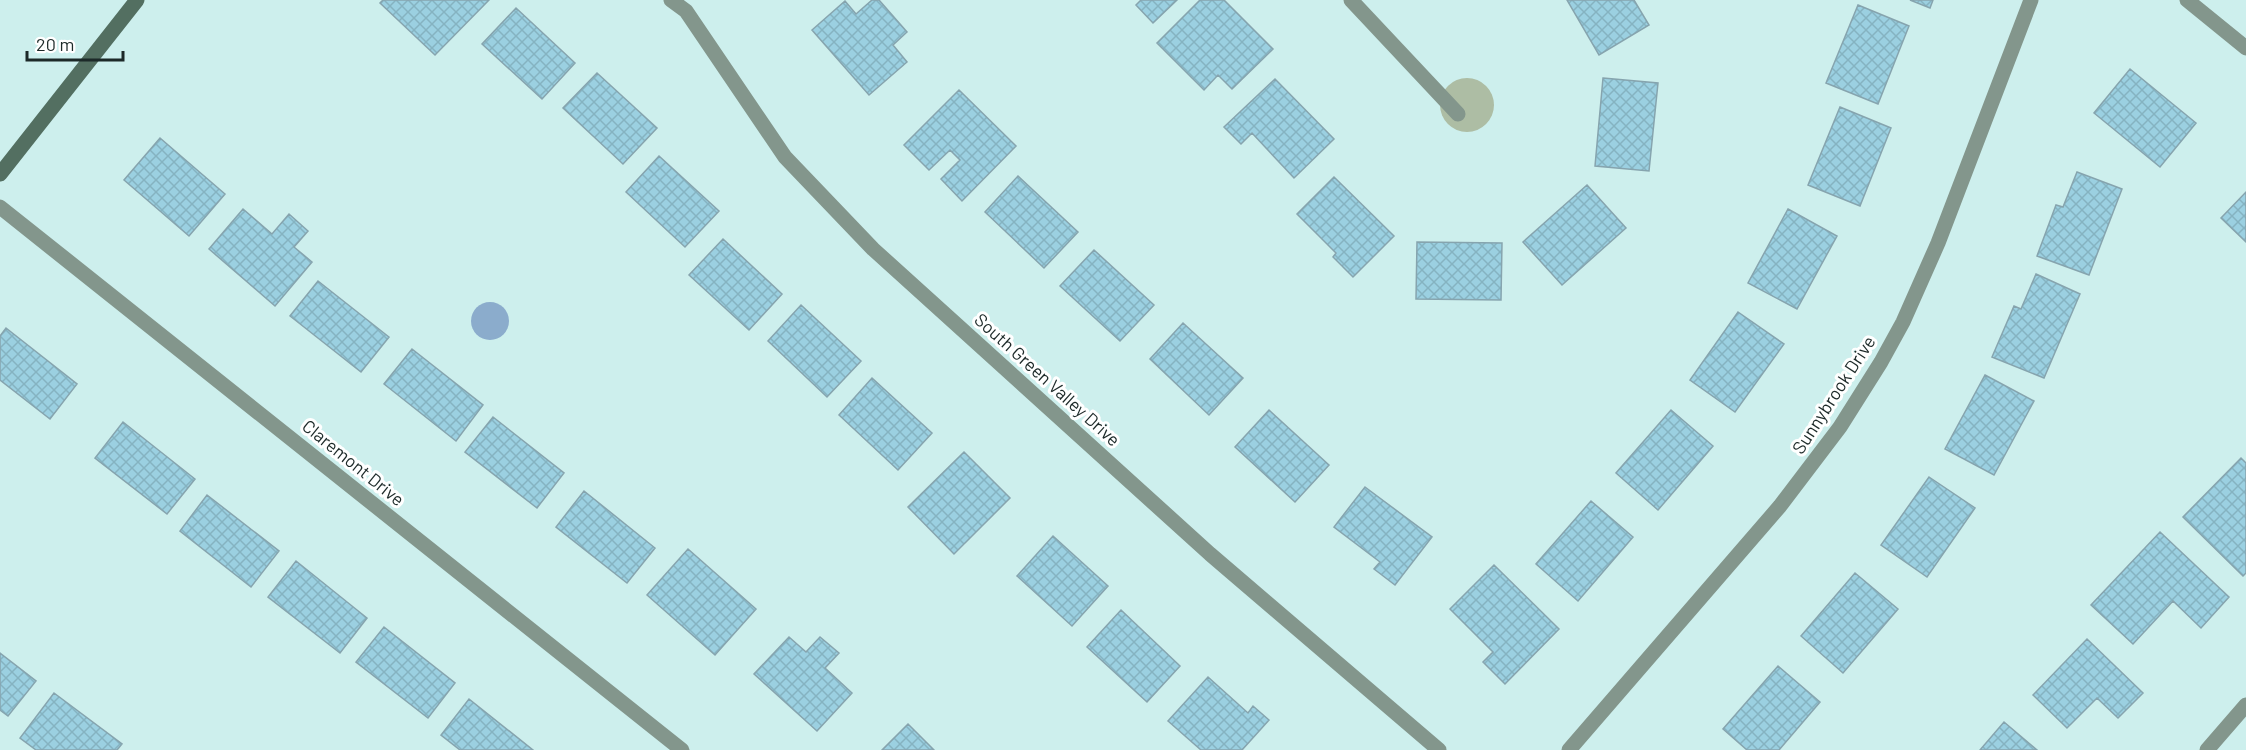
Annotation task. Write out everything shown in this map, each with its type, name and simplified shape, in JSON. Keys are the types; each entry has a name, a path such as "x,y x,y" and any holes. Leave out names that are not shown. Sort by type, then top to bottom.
{"street":[{"path":"0,174 137,0"},
{"name":"South Green Valley Drive","path":"671,0 691,5 785,157 866,242 1210,554 1439,750"},
{"path":"1351,0 1458,114"},
{"name":"Sunnybrook Drive","path":"1569,750 1780,506 1840,427 1881,362 1903,322 1938,243 2031,0"},
{"path":"2187,0 2246,48"},
{"name":"Claremont Drive","path":"0,207 682,750"},
{"path":"2207,750 2246,705"}],"green space":[{"path":"1467,78 1486,86 1494,105 1486,124 1467,132 1448,124 1440,105 1448,86"}],"water":[{"path":"490,302 503,308 509,321 503,334 490,340 477,334 471,321 477,308"}],"building":[{"path":"383,0 489,0 435,55 380,3"},
{"path":"872,0 879,0 907,32 893,45 907,62 869,95 812,30 845,1 856,14"},
{"path":"1141,0 1177,0 1153,23 1136,5"},
{"path":"1200,0 1224,0 1273,49 1232,89 1218,75 1204,90 1157,43"},
{"path":"1567,0 1634,0 1649,25 1599,55"},
{"path":"1910,0 1933,0 1930,8"},
{"path":"1858,5 1909,26 1878,104 1826,83"},
{"path":"516,8 575,63 542,99 482,44"},
{"path":"2130,69 2196,123 2160,167 2094,113"},
{"path":"597,73 657,128 623,164 563,108"},
{"path":"1603,78 1658,83 1649,171 1595,166"},
{"path":"1275,79 1334,139 1294,178 1252,133 1241,144 1224,127"},
{"path":"959,90 1016,146 962,201 941,179 960,160 950,150 929,170 904,145"},
{"path":"1840,107 1891,128 1860,206 1808,185"},
{"path":"160,138 225,194 189,236 124,180"},
{"path":"659,156 719,211 685,247 626,192"},
{"path":"2077,172 2122,189 2089,275 2037,256 2056,205 2063,207"},
{"path":"1018,176 1078,232 1044,268 985,212"},
{"path":"1334,177 1394,236 1353,277 1333,257 1336,253 1297,214"},
{"path":"1587,185 1626,228 1562,285 1523,242"},
{"path":"2246,192 2246,242 2221,218"},
{"path":"243,209 272,234 289,214 308,231 294,247 312,262 275,306 209,249"},
{"path":"1788,209 1837,236 1797,309 1748,283"},
{"path":"723,239 782,294 749,330 689,275"},
{"path":"1417,242 1502,243 1501,300 1416,299"},
{"path":"1094,250 1154,305 1120,341 1060,286"},
{"path":"2036,274 2080,294 2044,378 1992,357 2014,306 2021,309"},
{"path":"318,281 389,337 361,372 290,316"},
{"path":"801,305 861,361 827,397 768,341"},
{"path":"1738,312 1784,344 1735,412 1690,380"},
{"path":"1183,323 1243,378 1209,415 1150,359"},
{"path":"6,328 77,384 50,419 0,380 0,336"},
{"path":"412,349 483,405 456,441 384,384"},
{"path":"1985,375 2034,401 1994,475 1945,449"},
{"path":"872,378 932,433 898,470 839,415"},
{"path":"1269,410 1329,465 1295,502 1235,447"},
{"path":"1671,410 1713,446 1658,510 1616,473"},
{"path":"493,417 564,473 537,508 465,452"},
{"path":"123,422 195,479 167,514 95,458"},
{"path":"964,452 1010,498 954,554 908,507"},
{"path":"2241,458 2246,463 2246,573 2243,576 2183,517"},
{"path":"1929,477 1975,508 1927,577 1881,545"},
{"path":"1365,487 1432,537 1395,585 1374,569 1380,562 1334,527"},
{"path":"584,491 655,548 627,583 556,527"},
{"path":"207,495 279,551 251,587 180,531"},
{"path":"1591,501 1633,537 1578,601 1536,564"},
{"path":"2160,532 2229,597 2201,628 2173,601 2133,644 2091,605"},
{"path":"1053,536 1108,586 1072,626 1017,576"},
{"path":"688,549 756,609 715,655 647,595"},
{"path":"296,561 367,618 340,653 268,597"},
{"path":"1494,565 1559,629 1505,684 1483,662 1493,652 1450,609"},
{"path":"1855,573 1898,609 1843,673 1801,636"},
{"path":"1121,610 1180,666 1147,702 1087,647"},
{"path":"384,627 455,683 428,718 356,662"},
{"path":"789,637 806,652 820,637 839,653 825,668 852,693 817,731 754,674"},
{"path":"2087,639 2143,693 2118,718 2097,698 2067,728 2033,695"},
{"path":"0,653 36,681 8,716 0,710"},
{"path":"1778,666 1820,702 1779,750 1747,750 1723,729"},
{"path":"1208,677 1248,713 1253,706 1269,720 1242,750 1201,750 1168,721"},
{"path":"54,693 122,744 117,750 36,750 20,738"},
{"path":"469,699 533,750 460,750 441,735"},
{"path":"2004,722 2037,750 1980,750"},
{"path":"908,724 934,750 882,750"}]}
